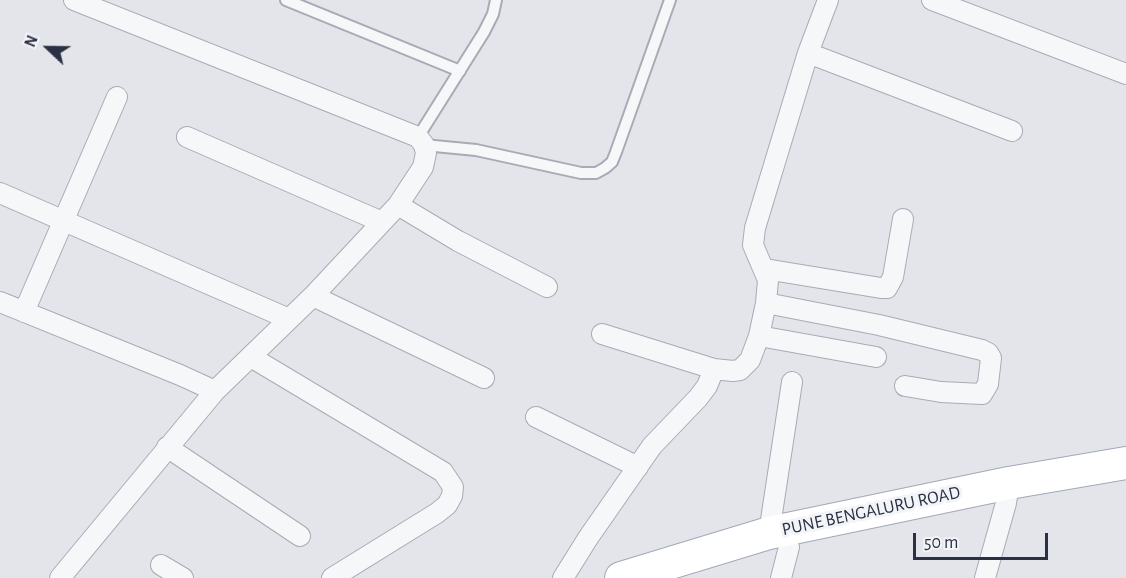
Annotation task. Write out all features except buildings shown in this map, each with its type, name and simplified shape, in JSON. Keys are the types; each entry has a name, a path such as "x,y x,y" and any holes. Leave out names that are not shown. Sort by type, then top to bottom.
{"main road":[{"path":"681,578 764,551 779,540 976,511 1007,493 1126,463"},
{"path":"1007,493 1126,482"},
{"name":"PUNE BENGALURU ROAD","path":"621,578 779,540"}],"street":[{"path":"60,578 215,392 313,296 398,205 423,167 426,153 421,141 74,0"},
{"path":"602,334 714,369 733,371 745,366 759,336 768,280 753,245 755,228 808,53 828,0"},
{"path":"932,0 1126,74"},
{"path":"808,53 1012,131"},
{"path":"24,312 117,98"},
{"path":"187,137 382,222"},
{"path":"0,193 289,319"},
{"path":"398,205 458,241 547,287"},
{"path":"765,269 887,288 893,277 903,219"},
{"path":"313,296 484,378"},
{"path":"766,303 879,325 982,350 991,358 988,384 982,394 941,392 905,386"},
{"path":"1,305 24,312 180,375 215,392"},
{"path":"759,336 876,357"},
{"path":"251,357 443,472 453,487 452,496 447,505 437,513 333,578"},
{"path":"562,578 638,466 668,428 698,398 714,369"},
{"path":"781,578 779,540 792,382"},
{"path":"536,417 638,466"},
{"path":"167,447 300,536"},
{"path":"984,578 1007,493"},
{"path":"160,565 183,578"}],"lane":[{"path":"286,0 460,71"},
{"path":"496,0 493,14 484,32 421,141 476,150 581,173 596,173 612,162 616,153 669,0"}]}
